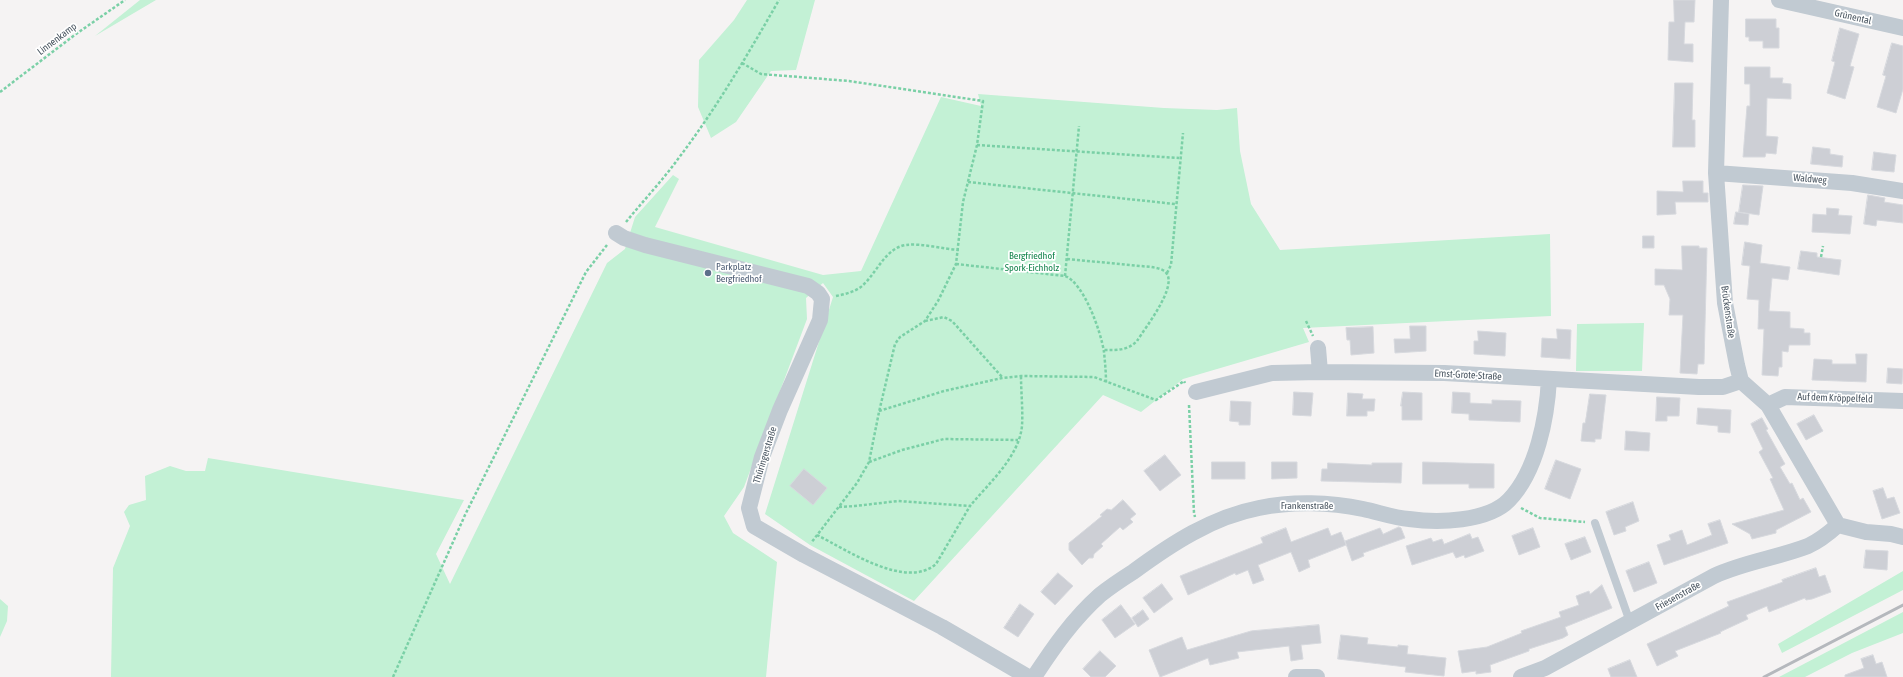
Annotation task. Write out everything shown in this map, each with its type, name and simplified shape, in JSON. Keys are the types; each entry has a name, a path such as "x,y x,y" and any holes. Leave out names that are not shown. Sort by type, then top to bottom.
{"street":[{"name":"Brückenstraße","path":"1721,0 1716,173 1725,302 1741,381"},
{"name":"Grünental","path":"1779,0 1903,28"},
{"name":"Waldweg","path":"1716,173 1852,183 1903,191"},
{"path":"616,233 624,238 644,245 808,286 818,293 822,299"},
{"name":"Thüringerstraße","path":"822,299 820,320 780,410 762,457 749,508 754,526 804,555 942,627 1028,677"},
{"path":"1318,348 1320,372"},
{"name":"Ernst-Grote-Straße","path":"1197,392 1272,373 1320,372 1444,373 1699,388 1723,387 1741,381"},
{"name":"Frankenstraße","path":"1034,677 1058,640 1100,595 1162,550 1201,528 1230,516 1259,508 1291,504 1318,504 1361,508 1407,519 1433,522 1462,520 1496,509 1509,500 1530,466 1539,442 1543,425 1548,399 1549,379"},
{"path":"1741,381 1768,406 1838,525 1866,532 1891,534 1903,537"},
{"name":"Auf dem Kröppelfeld","path":"1768,406 1785,397 1903,400"},
{"name":"Friesenstraße","path":"1521,677 1545,668 1714,576 1733,567 1808,546 1825,536 1838,525"},
{"path":"1296,677 1317,677"}],"lane":[{"path":"1595,523 1630,622"}],"path":[{"name":"Linnenkamp","path":"0,92 76,34 125,0"},
{"path":"393,677 465,515 583,279 616,233 678,160 742,63 779,0"},
{"path":"742,63 761,74 848,81 983,101 977,145 963,202 959,250 956,264 938,301 925,321"},
{"path":"1065,276 1079,126"},
{"path":"1167,273 1171,265 1179,158 1183,133"},
{"path":"977,145 1179,158"},
{"path":"968,182 1175,204"},
{"path":"822,299 855,291 862,286 890,252 898,247 908,245 959,250"},
{"path":"1821,258 1823,246"},
{"path":"1067,259 1151,267 1161,269 1167,273 1169,279 1167,293 1136,341 1130,347 1123,350 1104,350"},
{"path":"956,264 1072,278 1080,288 1104,350 1106,383"},
{"path":"804,555 817,535 857,483 869,462 879,412 896,344 900,337 925,321 944,317 952,321 1002,378"},
{"path":"879,412 944,391 1002,378 1021,376 1094,377 1106,383 1156,400 1184,382 1197,392 1189,403 1193,508"},
{"path":"817,535 891,570 906,573 921,573 929,570 936,564 970,506 1005,465 1018,440 1022,426 1021,376"},
{"path":"869,462 902,450 944,439 1018,440"},
{"path":"839,507 898,501 970,506"},
{"path":"1520,507 1540,518 1586,522"}],"green space":[{"path":"140,0 156,0 95,36"},
{"path":"747,0 815,0 796,70 771,71 736,122 711,138 698,107 699,60 734,20"},
{"name":"Bergfriedhof Spork-Eichholz","path":"978,94 1164,108 1217,110 1237,108 1240,151 1251,204 1280,250 1550,234 1551,316 1303,328 1309,342 1183,379 1141,412 1103,395 914,601 810,545 765,514 833,297 823,283 806,298 807,319 744,487 724,516 733,533 777,562 766,677 111,677 113,568 130,526 124,512 129,505 146,500 145,476 170,466 186,471 205,471 208,458 464,500 436,554 450,584 607,263 625,249 635,217 673,175 679,179 655,227 823,275 861,271 941,97 981,106"},
{"path":"1644,323 1642,371 1576,371 1577,324"},
{"path":"1903,571 1903,590 1782,653 1778,644"},
{"path":"0,599 8,606 7,621 0,637"},
{"path":"1903,612 1903,633 1852,653 1805,677 1779,677"}],"building":[{"path":"1674,0 1695,0 1694,22 1685,22 1684,44 1693,44 1693,62 1668,60 1669,22 1674,22"},
{"path":"1746,19 1776,19 1776,28 1779,28 1779,48 1763,48 1763,41 1749,41 1749,37 1746,37"},
{"path":"1840,28 1859,34 1850,66 1854,67 1845,99 1827,93 1835,62 1832,61"},
{"path":"1892,43 1903,46 1903,89 1896,113 1877,107 1886,76 1883,75"},
{"path":"1745,67 1770,67 1770,78 1783,78 1782,83 1791,84 1791,99 1767,98 1766,136 1778,137 1776,154 1766,153 1765,157 1743,157 1747,106 1750,106 1750,84 1745,84"},
{"path":"1675,83 1693,83 1692,120 1695,120 1695,147 1673,147"},
{"path":"1813,147 1830,149 1830,154 1843,156 1842,167 1811,164"},
{"path":"1874,152 1896,155 1894,172 1872,170"},
{"path":"1683,181 1703,181 1703,193 1708,193 1708,202 1675,202 1676,214 1657,215 1657,191 1683,192"},
{"path":"1743,185 1763,186 1759,215 1739,212"},
{"path":"1868,195 1885,198 1884,202 1903,205 1903,223 1877,220 1876,226 1864,224"},
{"path":"1827,208 1839,209 1838,215 1852,216 1850,234 1812,232 1813,214 1826,215"},
{"path":"1736,212 1749,214 1748,225 1734,224"},
{"path":"1643,236 1654,236 1654,248 1643,248"},
{"path":"1745,242 1762,245 1760,263 1790,267 1788,280 1772,278 1769,311 1790,312 1790,328 1804,329 1804,333 1810,333 1810,345 1789,345 1788,352 1782,351 1782,367 1779,367 1778,376 1762,375 1764,329 1758,329 1759,300 1747,299 1750,266 1742,265"},
{"path":"1682,246 1699,246 1699,248 1707,248 1704,364 1698,364 1697,374 1680,373 1683,315 1669,315 1670,299 1664,285 1655,285 1655,269 1682,270"},
{"path":"1801,251 1817,253 1817,257 1841,260 1839,275 1798,269"},
{"path":"1410,326 1426,326 1426,351 1395,353 1394,339 1410,339"},
{"path":"1373,327 1374,353 1351,355 1350,340 1347,340 1346,328"},
{"path":"1557,329 1571,330 1570,359 1541,357 1542,338 1557,339"},
{"path":"1478,331 1506,333 1505,356 1474,354 1474,341 1478,341"},
{"path":"1856,354 1867,354 1866,382 1812,380 1814,359 1832,360 1832,364 1856,364"},
{"path":"1888,368 1903,369 1902,384 1887,383"},
{"path":"1294,392 1313,393 1311,416 1293,415"},
{"path":"1403,392 1422,393 1422,420 1402,420 1401,406"},
{"path":"1453,392 1470,393 1470,403 1492,404 1492,400 1521,401 1520,422 1469,420 1469,414 1452,413"},
{"path":"1348,393 1363,394 1362,399 1375,399 1374,411 1367,411 1367,416 1347,416"},
{"path":"1590,394 1606,395 1601,439 1595,439 1595,442 1581,441 1583,423 1585,423"},
{"path":"1657,397 1680,398 1679,416 1667,416 1667,421 1656,421"},
{"path":"1231,401 1251,402 1250,425 1239,425 1239,422 1230,421"},
{"path":"1698,408 1731,410 1730,433 1718,432 1718,426 1697,424"},
{"path":"1814,415 1823,431 1806,440 1797,424"},
{"path":"1762,418 1768,429 1766,430 1785,464 1780,467 1790,484 1792,483 1800,500 1803,498 1811,512 1776,530 1776,533 1752,539 1750,534 1732,524 1784,510 1770,479 1773,478 1759,452 1763,449 1751,424"},
{"path":"1626,431 1650,433 1649,451 1625,450"},
{"path":"1165,455 1181,475 1160,491 1144,471"},
{"path":"1556,460 1581,469 1570,499 1545,489"},
{"path":"1212,462 1245,462 1245,479 1212,479"},
{"path":"1272,462 1297,462 1297,478 1272,479"},
{"path":"1423,462 1494,464 1494,488 1469,488 1469,484 1423,484"},
{"path":"1328,463 1372,465 1372,463 1402,463 1401,483 1321,481 1322,469 1327,469"},
{"path":"804,469 827,488 813,505 790,486"},
{"path":"1883,488 1887,499 1894,497 1900,513 1882,519 1873,491"},
{"path":"1123,500 1136,514 1130,519 1133,522 1123,530 1120,527 1101,544 1103,546 1094,554 1093,558 1089,558 1082,565 1069,550 1069,543 1102,516 1100,515 1107,509 1111,510"},
{"path":"1633,502 1639,521 1625,527 1626,531 1614,535 1606,512"},
{"path":"1720,520 1728,543 1664,565 1657,545 1671,540 1669,535 1682,530 1687,545 1712,535 1708,524"},
{"path":"1399,527 1401,528 1405,538 1363,553 1364,556 1352,561 1345,541 1380,528 1383,534"},
{"path":"1286,528 1291,542 1328,528 1331,536 1341,532 1346,545 1308,560 1310,567 1299,572 1291,552 1258,565 1264,580 1253,584 1248,570 1236,575 1235,573 1188,595 1180,576 1263,543 1261,538"},
{"path":"1533,528 1540,547 1519,555 1512,536"},
{"path":"1470,534 1472,539 1478,537 1484,551 1465,558 1464,555 1456,558 1453,552 1412,565 1406,546 1431,538 1433,542 1442,539 1444,544"},
{"path":"1585,537 1591,552 1571,560 1565,544"},
{"path":"1866,550 1888,551 1887,570 1864,568"},
{"path":"1649,562 1657,583 1634,592 1626,571"},
{"path":"1816,568 1819,577 1825,575 1831,592 1812,599 1806,600 1805,598 1769,612 1767,606 1746,615 1748,619 1720,632 1721,633 1675,651 1678,656 1657,666 1647,644 1729,606 1727,602 1783,582 1782,580"},
{"path":"1058,573 1073,586 1055,605 1041,592"},
{"path":"1162,584 1173,599 1154,613 1143,598"},
{"path":"1602,585 1612,608 1565,627 1568,635 1563,638 1529,649 1529,651 1490,665 1491,672 1476,674 1476,671 1462,673 1458,651 1487,647 1522,633 1521,631 1561,617 1559,612 1579,605 1576,596 1589,591 1590,594"},
{"path":"1020,604 1034,614 1018,637 1004,628"},
{"path":"1121,605 1135,624 1115,638 1102,620"},
{"path":"1143,610 1149,619 1138,627 1132,618"},
{"path":"1319,625 1321,643 1301,645 1303,659 1291,661 1289,646 1237,652 1239,658 1210,665 1208,658 1160,677 1149,650 1182,637 1187,650 1251,631"},
{"path":"1341,635 1368,638 1367,644 1398,647 1398,645 1408,646 1407,654 1446,658 1444,676 1405,672 1406,667 1338,659"},
{"path":"1100,651 1116,666 1105,677 1091,677 1083,669"},
{"path":"1873,655 1876,664 1882,662 1887,677 1845,677 1845,675 1864,668 1861,659"},
{"path":"1630,660 1637,677 1611,677 1608,669"}],"railway":[{"path":"1764,677 1903,605"}],"place":[{"name":"Parkplatz Bergfriedhof","path":"708,273"}]}
